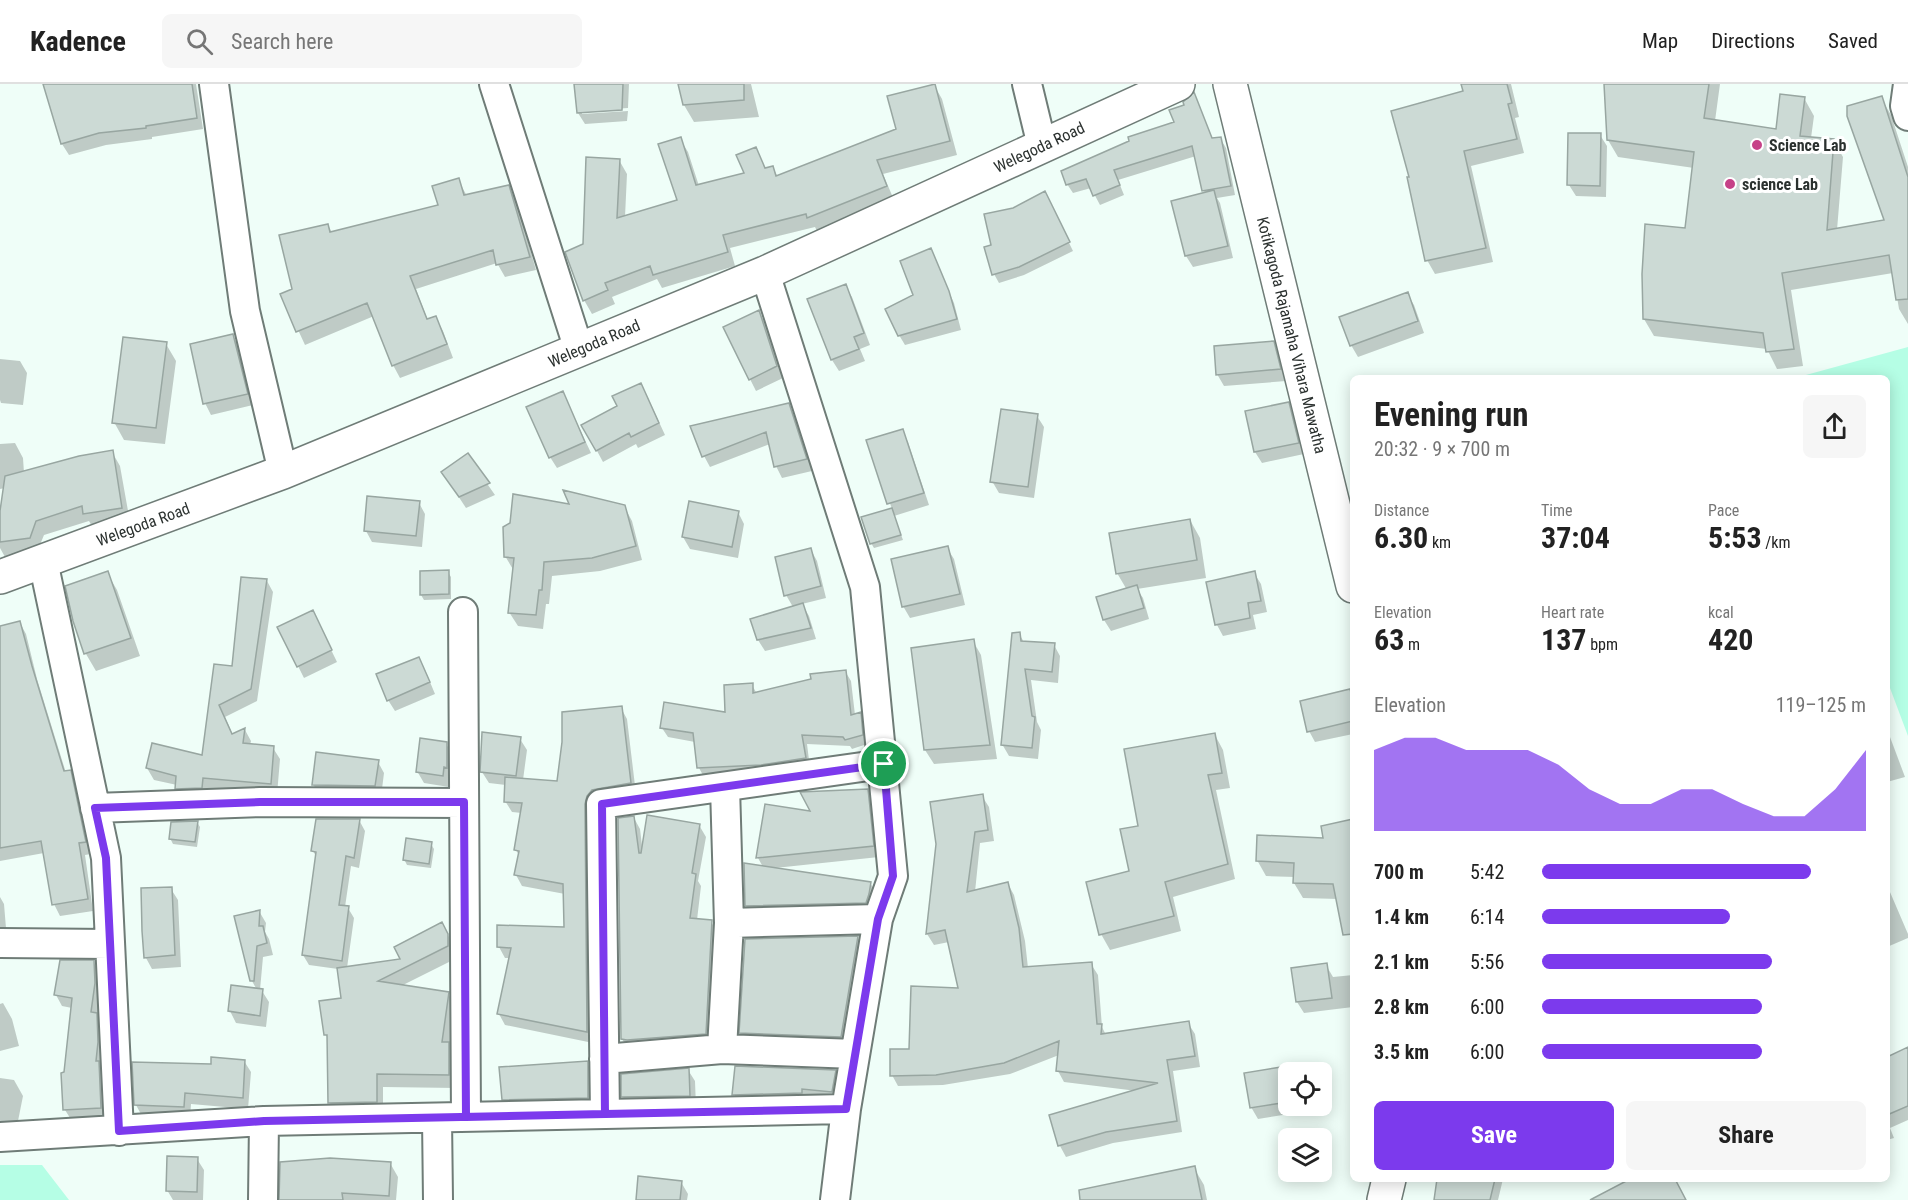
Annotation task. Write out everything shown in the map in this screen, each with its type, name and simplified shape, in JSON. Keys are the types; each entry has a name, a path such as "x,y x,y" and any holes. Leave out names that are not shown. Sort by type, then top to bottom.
{"street":[{"path":"214,84 245,311 283,472"},
{"path":"494,84 579,350"},
{"path":"1027,84 1042,146"},
{"name":"Welegoda Road","path":"0,577 283,472 765,273 1178,84"},
{"name":"Kotikagoda Rajamaha Vihara Mawatha","path":"1230,84 1350,574"},
{"path":"1908,84 1905,106 1908,116"},
{"path":"765,273 865,588 884,764 893,876 878,919 846,1109 835,1200"},
{"path":"43,561 106,858 119,1131"},
{"path":"462,612 466,1117"},
{"path":"605,1114 602,804 884,764"},
{"path":"722,1049 729,924 725,787"},
{"path":"95,808 260,802 464,802"},
{"path":"729,924 878,919"},
{"path":"0,943 110,944"},
{"path":"604,1059 722,1049 855,1054"},
{"path":"0,1137 264,1121 846,1109"},
{"path":"437,1118 438,1200"},
{"path":"263,1200 264,1121"},
{"path":"1384,1200 1388,1182"}],"green space":[{"path":"1908,347 1908,736 1890,688 1890,375 1806,375"},
{"path":"0,1165 42,1165 69,1200 0,1200"}],"building":[{"path":"43,84 192,84 197,118 146,126 146,128 99,133 61,144"},
{"path":"574,84 623,84 622,110 577,113"},
{"path":"678,84 744,84 744,100 683,105"},
{"path":"935,84 950,141 877,160 887,186 807,218 806,214 723,235 728,252 653,275 650,266 605,283 608,290 583,301 565,252 583,244 586,157 620,159 617,218 677,200 658,144 681,137 696,185 744,173 736,155 756,147 765,168 773,166 776,176 896,129 887,96"},
{"path":"1461,84 1507,84 1512,103 1508,104 1517,139 1464,151 1486,248 1425,261 1407,177 1409,177 1391,111 1463,91"},
{"path":"1604,84 1709,84 1704,118 1776,129 1780,94 1805,97 1800,136 1834,139 1827,230 1884,220 1847,116 1847,106 1882,96 1908,177 1908,299 1896,300 1889,255 1782,273 1794,349 1766,352 1763,333 1643,319 1642,274 1645,224 1685,228 1694,152 1607,140"},
{"path":"1194,92 1212,138 1221,137 1231,186 1202,191 1192,146 1114,170 1120,185 1093,196 1086,179 1066,185 1061,171 1129,141 1128,137 1174,122 1169,110 1184,105 1183,102"},
{"path":"1568,133 1601,133 1600,186 1567,185"},
{"path":"459,178 464,195 509,185 530,257 496,265 493,250 410,276 427,319 436,316 447,344 392,366 367,303 296,332 280,294 292,289 279,235 328,224 330,232 438,205 432,186"},
{"path":"1214,190 1228,246 1185,256 1171,201"},
{"path":"1045,191 1070,242 1019,267 992,275 984,247 991,245 984,214 1013,208"},
{"path":"931,248 949,291 957,319 898,336 885,309 913,295 900,261"},
{"path":"846,284 864,333 854,337 859,349 831,360 807,299"},
{"path":"1408,292 1418,321 1350,346 1339,317"},
{"path":"759,310 777,366 749,380 723,327"},
{"path":"233,334 248,394 203,404 190,344"},
{"path":"123,337 167,342 156,428 112,423"},
{"path":"1274,341 1281,369 1216,375 1214,346"},
{"path":"641,383 659,423 631,437 629,433 596,451 581,425 617,406 612,396"},
{"path":"563,391 585,442 549,458 526,407"},
{"path":"1289,402 1299,443 1254,452 1245,411"},
{"path":"789,403 807,459 774,467 766,432 702,457 690,426"},
{"path":"1001,409 1038,414 1028,487 990,482"},
{"path":"903,429 924,493 887,504 866,440"},
{"path":"113,450 122,508 83,514 82,506 36,521 30,538 0,542 0,511 5,476 79,456"},
{"path":"468,453 490,483 459,497 441,472"},
{"path":"563,490 625,505 636,546 592,558 544,562 542,590 539,590 536,615 508,613 514,558 504,557 503,527 510,523 513,494 569,504"},
{"path":"367,496 420,501 416,536 364,531"},
{"path":"689,501 739,511 732,547 682,537"},
{"path":"892,508 901,535 870,544 861,517"},
{"path":"1190,519 1197,560 1116,574 1109,533"},
{"path":"948,546 960,594 902,607 891,559"},
{"path":"811,548 821,586 784,596 775,557"},
{"path":"449,570 449,594 420,595 420,571"},
{"path":"108,571 131,638 84,654 65,586"},
{"path":"1255,571 1261,601 1248,603 1250,618 1215,625 1206,582"},
{"path":"241,577 267,579 251,689 219,705 232,734 245,728 243,743 274,746 271,784 203,778 202,788 175,789 176,776 146,768 152,743 202,755 214,664 232,666"},
{"path":"1137,585 1144,608 1103,620 1096,597"},
{"path":"803,603 811,628 757,640 750,619"},
{"path":"313,610 332,650 297,667 277,627"},
{"path":"20,621 64,771 71,770 86,842 79,843 88,899 52,905 41,841 0,848 0,626"},
{"path":"1020,632 1021,641 1055,643 1052,672 1025,669 1032,716 1035,717 1032,748 1001,745 1012,633"},
{"path":"974,639 990,745 924,750 911,648"},
{"path":"419,657 430,682 387,701 376,674"},
{"path":"846,670 851,715 861,712 863,735 845,740 843,737 802,735 806,758 761,765 697,768 693,733 660,728 664,702 725,712 724,685 753,683 753,693 811,679 810,674"},
{"path":"1350,689 1350,722 1307,732 1300,701"},
{"path":"622,706 631,783 592,790 585,804 587,1032 497,1014 511,948 497,947 497,925 564,927 563,884 514,875 519,851 514,850 522,803 504,802 505,777 557,781 562,742 562,712"},
{"path":"482,732 521,737 516,776 480,772"},
{"path":"1215,733 1222,773 1208,775 1228,864 1165,882 1174,916 1099,935 1086,882 1129,871 1120,829 1138,826 1124,749"},
{"path":"420,738 447,742 447,768 444,767 443,776 416,772"},
{"path":"316,752 379,760 375,786 312,785"},
{"path":"868,789 874,846 756,858 765,804 810,811 800,792"},
{"path":"983,794 988,830 975,832 967,892 1008,882 1019,928 1023,967 1092,962 1097,1024 1102,1024 1101,1034 1189,1021 1195,1056 1167,1060 1177,1121 1106,1132 1058,1146 1049,1115 1158,1083 1056,1071 1059,1041 1004,1063 936,1075 890,1076 890,1049 909,1049 911,986 958,988 945,930 926,934 936,844 930,802"},
{"path":"647,815 700,824 692,873 696,874 690,918 712,920 706,1034 621,1039 618,818 634,816 639,853 641,853"},
{"path":"316,819 360,819 354,858 346,856 339,905 349,906 342,961 302,955 316,852 311,851"},
{"path":"1350,820 1350,934 1343,935 1333,884 1293,883 1294,863 1256,861 1257,835 1323,838 1321,826"},
{"path":"198,821 195,842 169,839 171,822"},
{"path":"406,838 432,842 429,864 403,860"},
{"path":"744,863 871,882 869,894 866,903 745,906"},
{"path":"172,887 175,955 144,958 141,888"},
{"path":"260,910 259,926 263,926 267,943 257,946 254,981 250,981 234,916"},
{"path":"442,922 448,934 448,946 378,981 449,992 442,1042 449,1042 449,1075 377,1074 377,1102 328,1103 327,1035 324,1035 319,1001 341,998 337,968 400,959 394,947"},
{"path":"858,936 841,1037 739,1033 745,939"},
{"path":"60,960 94,960 95,983 91,1012 97,1013 96,1061 99,1061 101,1108 63,1110 61,1073 64,1072 72,998 54,995"},
{"path":"1327,963 1332,998 1296,1002 1291,968"},
{"path":"231,985 263,989 260,1016 228,1011"},
{"path":"1908,1047 1908,1106 1890,1114 1890,1056"},
{"path":"211,1057 245,1060 243,1098 185,1093 184,1107 134,1105 132,1062 211,1064"},
{"path":"588,1061 588,1098 502,1100 499,1067"},
{"path":"735,1066 836,1070 832,1092 802,1089 802,1093 732,1095"},
{"path":"689,1068 690,1096 621,1097 621,1074"},
{"path":"1278,1068 1278,1104 1250,1108 1244,1073"},
{"path":"167,1156 198,1157 197,1192 166,1191"},
{"path":"330,1158 391,1162 389,1196 342,1193 343,1200 279,1200 280,1162"},
{"path":"1195,1166 1202,1200 1080,1200 1079,1190"},
{"path":"638,1176 682,1181 680,1200 636,1200"},
{"path":"1437,1182 1494,1182 1490,1200 1434,1200"},
{"path":"1624,1182 1677,1182 1686,1200 1590,1200"}],"place":[{"name":"Science Lab","path":"1757,145"},
{"name":"science Lab","path":"1730,184"}],"route":[{"path":"884,764 602,804 605,1114 466,1117 464,802 260,802 95,808 106,858 119,1131 264,1121 466,1117 846,1109 878,919 893,876 884,764"}]}
